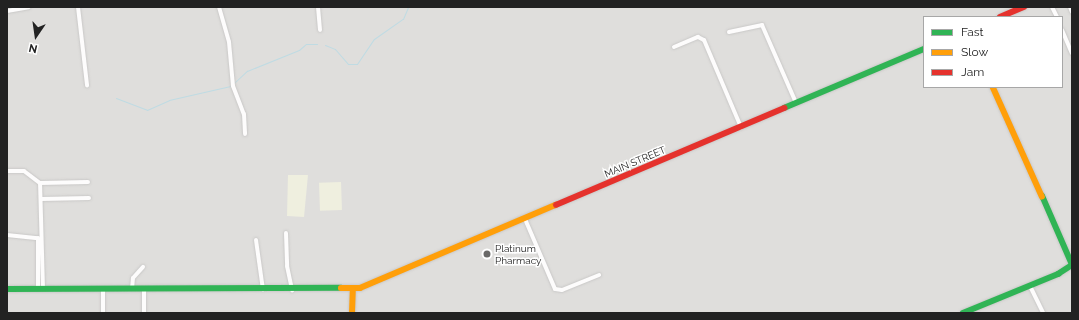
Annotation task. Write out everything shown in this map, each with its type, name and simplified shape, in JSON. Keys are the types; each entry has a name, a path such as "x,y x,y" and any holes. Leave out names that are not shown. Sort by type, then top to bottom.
{"main road":[{"path":"1002,16 1024,7"},
{"name":"MAIN STREET","path":"7,289 353,290 381,281 923,49"},
{"path":"963,313 1058,274 1072,265 993,88"},
{"path":"352,313 353,290"}],"street":[{"path":"7,11 29,7"},
{"path":"78,7 87,84"},
{"path":"219,7 229,42 232,81 244,114 245,134"},
{"path":"318,7 320,30"},
{"path":"1070,7 1072,12"},
{"path":"729,32 762,25 796,103"},
{"path":"1063,32 1072,53"},
{"path":"674,47 698,37 704,40 741,127"},
{"path":"7,171 24,171 40,183 88,182"},
{"path":"40,183 41,289"},
{"path":"41,199 89,198"},
{"path":"525,219 555,289 562,290 599,275"},
{"path":"286,233 287,266 292,290"},
{"path":"7,235 38,238 41,289"},
{"path":"256,240 263,290"},
{"path":"132,290 133,278 143,267"},
{"path":"1030,286 1044,313"},
{"path":"103,290 103,313"},
{"path":"144,290 144,313"}],"shaded area":[{"path":"7,7 1072,7 1072,313 7,313"}],"green space":[{"path":"288,175 308,175 304,217 287,216"},
{"path":"341,182 342,210 320,211 319,183"}],"waterway":[{"path":"325,45 335,49 348,64 357,64 374,39 403,19 408,7"},
{"path":"234,83 247,71 299,50 306,44 317,44"},
{"path":"116,98 147,110 169,100 230,86"}],"traffic: fast":[{"path":"784,108 923,49"},
{"path":"963,313 1058,274 1072,265 1042,196"},
{"path":"7,289 341,288"}],"traffic: slow":[{"path":"993,88 1042,196"},
{"path":"341,288 360,288 556,205"},
{"path":"352,313 353,290"}],"traffic: jam":[{"path":"1002,16 1024,7"},
{"path":"556,205 784,108"}],"place":[{"name":"Platinum Pharmacy","path":"487,254"}]}
